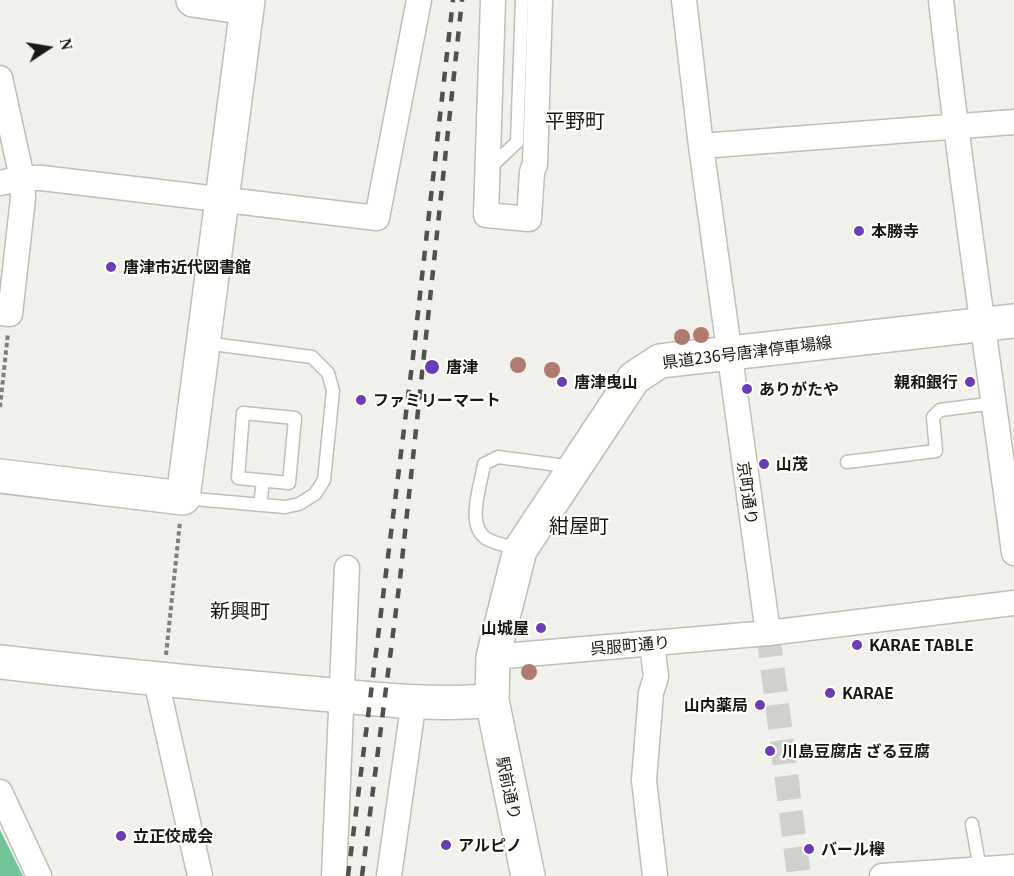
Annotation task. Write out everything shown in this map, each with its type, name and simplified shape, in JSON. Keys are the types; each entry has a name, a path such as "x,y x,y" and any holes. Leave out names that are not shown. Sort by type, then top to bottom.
{"street":[{"path":"0,476 183,498 248,4 193,0"},
{"path":"11,180 377,218 418,0"},
{"path":"494,0 486,215 529,219 532,172 535,164 540,0"},
{"name":"京町通り","path":"684,0 701,146 768,633"},
{"path":"941,0 955,124 999,322 995,403 1014,553"},
{"path":"0,78 11,180 23,198 5,314"},
{"path":"701,146 955,124 1014,122"},
{"name":"県道236号唐津停車場線","path":"492,700 493,657 520,550 634,378 660,361 999,322"},
{"path":"333,876 344,696 347,568"},
{"name":"呉服町通り","path":"493,657 768,633 1014,603"},
{"path":"652,643 656,677 651,693 644,780 654,876"},
{"path":"0,662 160,680 344,696 466,703 492,700"},
{"path":"160,680 200,876"},
{"path":"389,876 414,700"},
{"name":"駅前通り","path":"492,700 528,876"},
{"path":"0,792 39,876"},
{"path":"882,876 1014,867"}],"lane":[{"path":"488,162 496,162 517,142 522,0"},
{"path":"183,498 285,507 299,504 315,494 324,480 333,391 328,373 312,357 204,343"},
{"path":"847,462 936,451 933,417 940,410 995,403"},
{"path":"243,413 295,418 289,483 263,481 238,478 243,413"},
{"path":"520,550 488,540 480,533 475,520 484,464 498,457 576,467"},
{"path":"260,505 263,481"},
{"path":"972,824 980,869"}],"path":[{"path":"0,407 5,314"},
{"path":"160,680 183,498"}],"shaded area":[{"path":"0,830 23,876 0,876"}],"tunnel":[{"path":"768,633 799,876"}],"railway":[{"path":"348,876 413,357 453,0"},
{"path":"362,876 400,579 462,0"}],"place":[{"name":"本勝寺","path":"859,231"},
{"name":"唐津市近代図書館","path":"111,267"},
{"name":"唐津","path":"432,367"},
{"name":"唐津曳山","path":"562,382"},
{"name":"親和銀行","path":"970,382"},
{"name":"ありがたや","path":"747,389"},
{"name":"ファミリーマート","path":"361,400"},
{"name":"山茂","path":"764,464"},
{"name":"山城屋","path":"541,628"},
{"name":"KARAE TABLE","path":"857,645"},
{"name":"KARAE","path":"830,693"},
{"name":"山内薬局","path":"760,705"},
{"name":"川島豆腐店 ざる豆腐","path":"770,751"},
{"name":"立正佼成会","path":"121,836"},
{"name":"アルピノ","path":"446,845"},
{"name":"バール欅","path":"809,849"}],"district":[{"name":"平野町","path":"575,120"},
{"name":"紺屋町","path":"579,525"},
{"name":"新興町","path":"240,610"}]}
